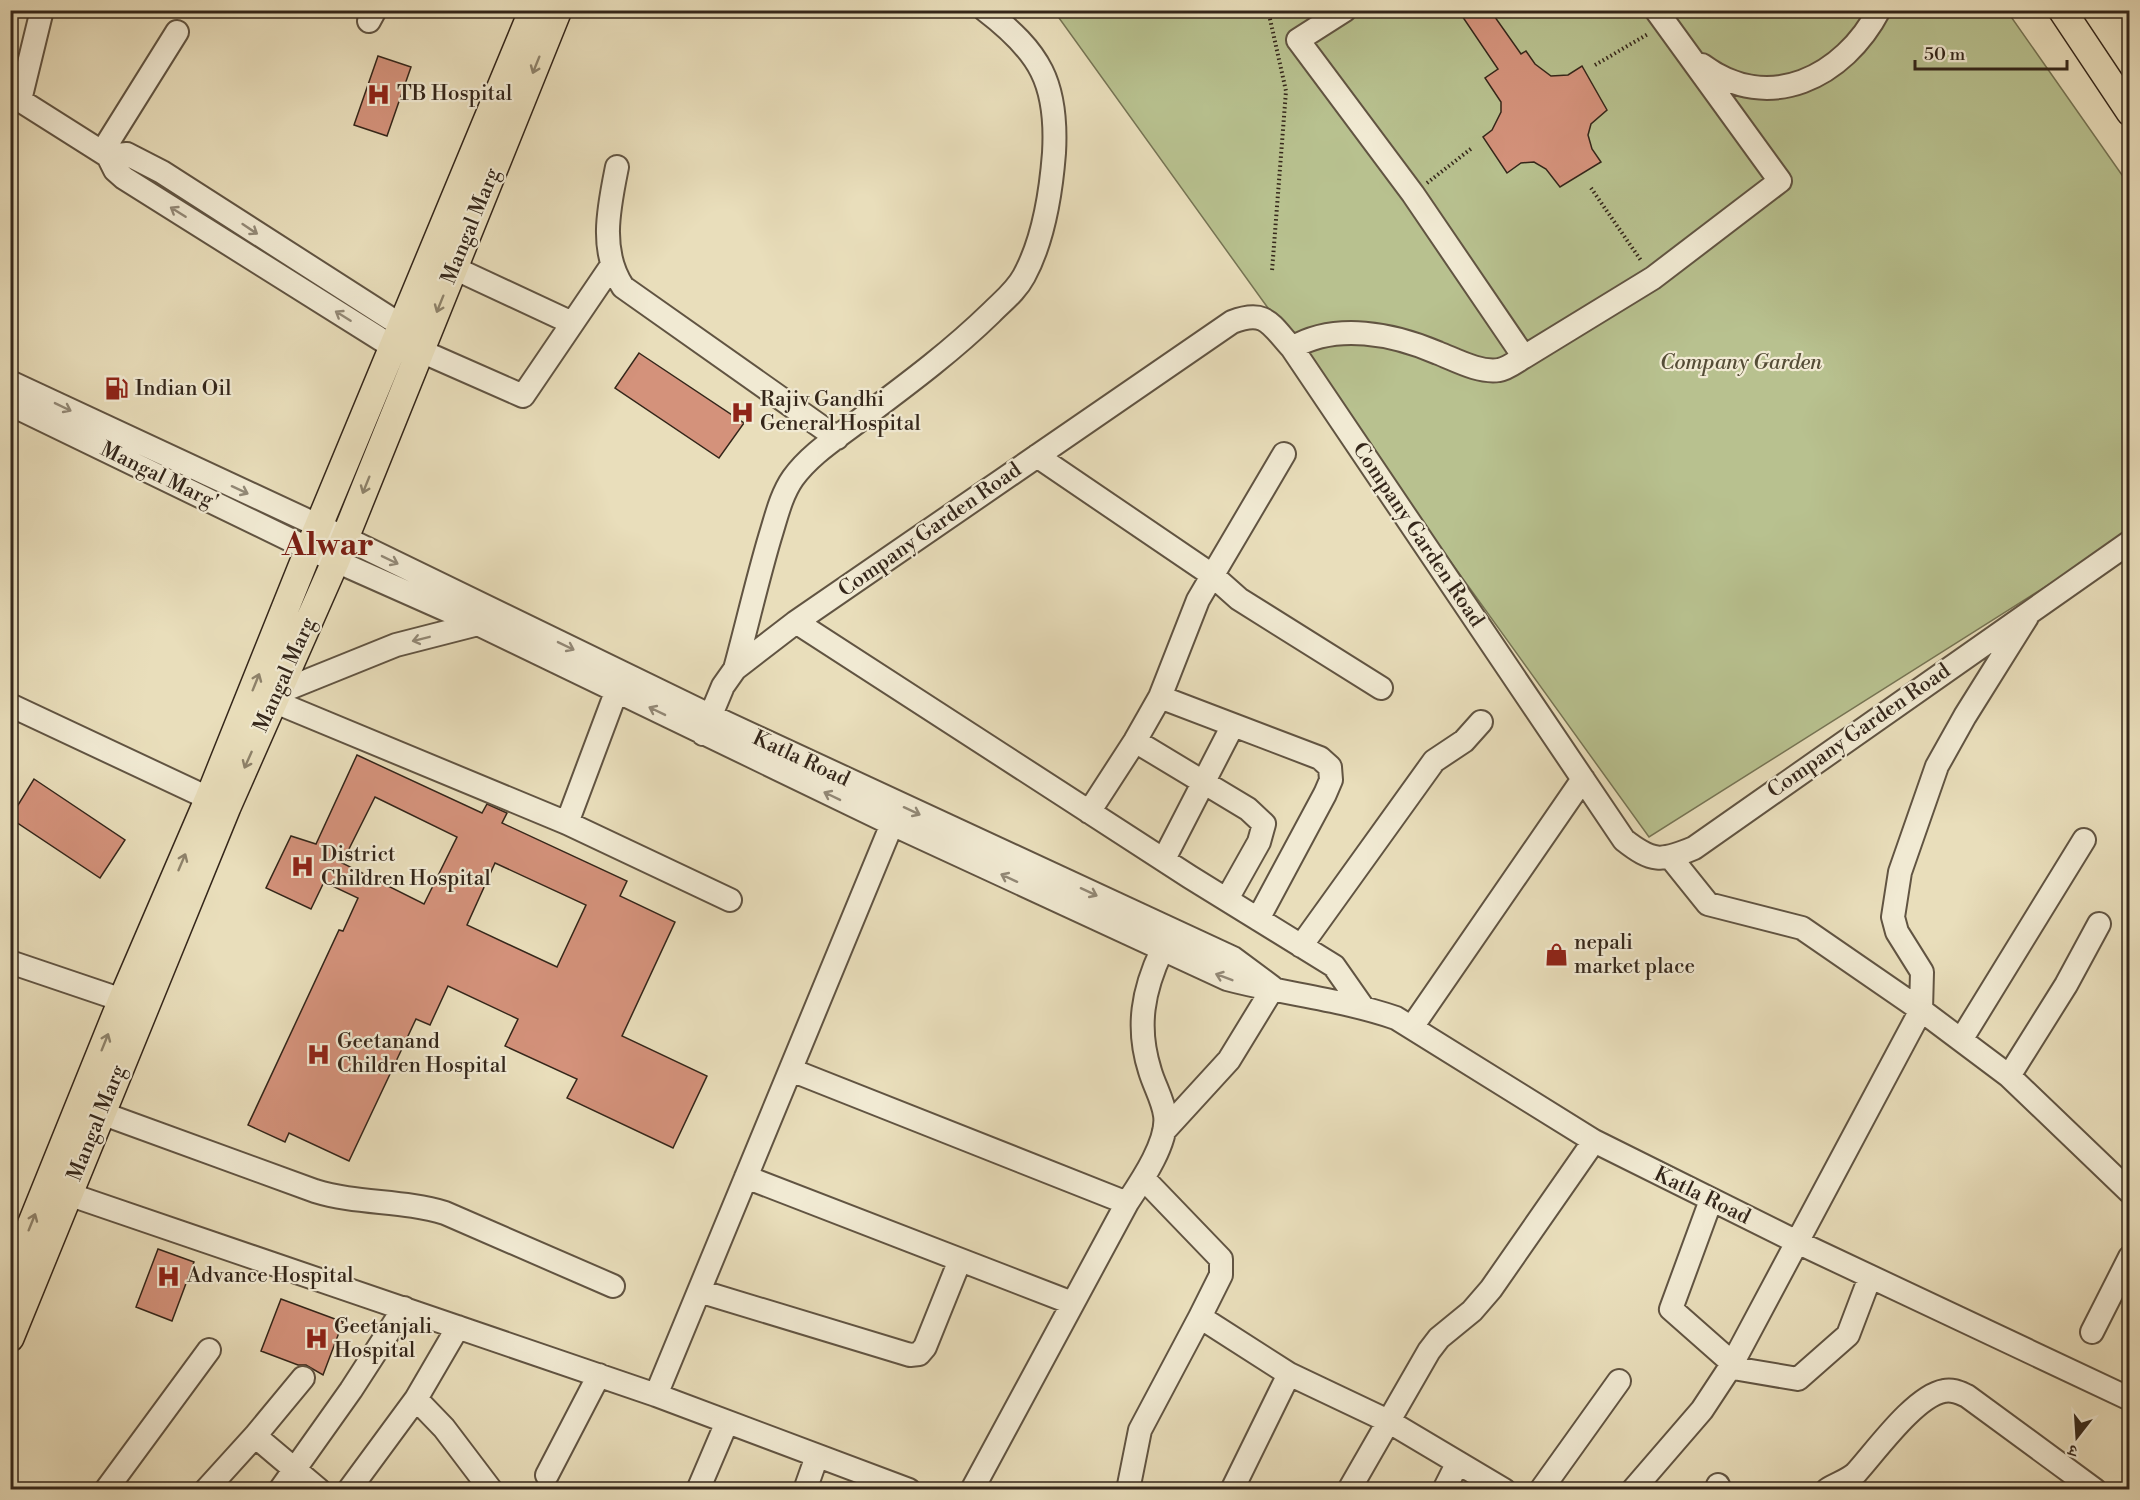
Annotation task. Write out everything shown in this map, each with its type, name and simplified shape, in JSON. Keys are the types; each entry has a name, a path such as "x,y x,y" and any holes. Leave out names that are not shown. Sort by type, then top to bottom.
{"main road":[{"name":"Mangal Marg","path":"10,1277 133,1003 218,803 313,538 533,10"},
{"name":"Mangal Marg","path":"218,803 275,697 340,549 558,10"},
{"path":"2062,10 2130,112"},
{"name":"Mangal Marg","path":"10,1338 16,1310 101,1113 133,1003"}],"street":[{"path":"42,10 15,97 105,154 115,170 124,178 397,337"},
{"path":"735,669 764,560 784,496 805,464 973,331 1011,295 1024,277 1034,254 1053,161 1051,97 1047,81 1027,48 985,10"},
{"path":"1344,10 1298,40 1413,194 1524,357"},
{"path":"1691,57 1716,76 1740,85 1769,87 1798,83 1824,72 1848,55 1867,34 1879,10"},
{"path":"1292,348 1307,339 1352,333 1392,338 1468,365 1501,370 1653,278 1780,181 1660,17"},
{"path":"105,154 177,32"},
{"path":"617,167 607,234 612,265 623,287 837,438"},
{"path":"430,355 523,396 612,265"},
{"path":"454,268 572,323"},
{"name":"Company Garden Road","path":"707,725 723,686 735,669 796,622 1232,322 1250,315 1265,320 1292,348 1624,840 1638,852 1654,859 1671,858 1694,848 2130,542"},
{"path":"10,382 140,455"},
{"name":"Mangal Marg'","path":"10,404 140,455 313,538"},
{"path":"1089,812 1135,741 1160,697 1198,600 1284,454"},
{"path":"1037,456 1212,575 1239,599 1376,678"},
{"name":"Katla Road","path":"313,538 619,682 883,813 1136,926 1233,958 1275,990"},
{"name":"Katla Road","path":"340,549 478,624 619,682"},
{"path":"1632,1490 1702,1410 1732,1363 1922,1010 1922,972 1897,932 1893,918 1900,872 1918,815 1948,744 2031,610"},
{"path":"796,622 1089,812 1334,966 1362,1006"},
{"path":"275,697 396,645 478,624"},
{"path":"567,823 619,682"},
{"path":"275,697 567,823 730,900"},
{"path":"1160,697 1320,758 1330,767 1331,780 1325,794 1258,919"},
{"path":"10,705 218,803"},
{"path":"1301,946 1434,761 1464,741 1481,722"},
{"path":"1164,859 1233,725"},
{"path":"1135,741 1259,816 1264,824 1259,842 1227,899"},
{"path":"1412,1027 1583,779"},
{"path":"656,1395 791,1070 883,813"},
{"path":"1961,1040 2084,840"},
{"path":"1671,858 1708,904 1802,928 1922,1010 2009,1076 2130,1192"},
{"path":"2009,1076 2066,985 2099,924"},
{"name":"Katla Road","path":"1136,926 1162,950 1227,979 1362,1006 1395,1018 1594,1141 1797,1242 2130,1399"},
{"path":"1162,950 1146,993 1141,1030 1144,1053 1165,1115 1164,1131"},
{"path":"10,962 133,1003"},
{"path":"972,1490 1072,1303 1143,1178 1164,1131 1229,1060 1275,990"},
{"path":"791,1070 1127,1203"},
{"path":"101,1113 334,1197 428,1208 445,1213 613,1286"},
{"path":"1349,1490 1429,1351 1439,1338 1472,1311 1491,1289 1594,1141"},
{"path":"746,1177 1072,1303"},
{"path":"1128,1490 1140,1430 1221,1275 1221,1258 1143,1178"},
{"path":"68,1194 656,1395 909,1490"},
{"path":"1711,1200 1671,1309 1739,1368 1798,1379 1848,1335 1870,1276"},
{"path":"2092,1332 2130,1257"},
{"path":"699,1291 910,1355 919,1354 925,1347 960,1260"},
{"path":"280,1490 351,1390 404,1308"},
{"path":"1200,1317 1289,1374 1388,1421 1504,1490"},
{"path":"349,1490 416,1399 458,1327"},
{"path":"106,1490 209,1350"},
{"path":"1232,1490 1289,1374"},
{"path":"547,1474 598,1375"},
{"path":"206,1490 303,1378"},
{"path":"1541,1490 1618,1381"},
{"path":"1827,1490 1858,1482 1875,1448 1920,1404 1946,1390 1967,1396 2095,1490"},
{"path":"416,1399 451,1436 491,1490"},
{"path":"698,1490 727,1422"},
{"path":"255,1436 319,1490"},
{"path":"805,1490 817,1456"},
{"path":"1444,1490 1457,1464"}],"path":[{"path":"1268,10 1286,91 1272,272"},
{"path":"1595,65 1660,17"},
{"path":"1413,194 1472,148"},
{"path":"1591,188 1653,278"}],"green space":[{"name":"Company Garden","path":"1054,11 2007,11 2129,185 2129,534 1649,837"}],"building":[{"path":"1458,10 1490,10 1521,54 1526,51 1535,64 1551,76 1568,75 1582,66 1607,110 1591,124 1588,135 1592,149 1601,162 1560,187 1546,169 1534,162 1521,163 1507,173 1483,137 1492,130 1501,112 1501,102 1485,78 1498,69"},
{"path":"378,56 411,67 387,136 354,125"},
{"path":"639,353 744,423 719,458 615,388"},
{"path":"357,755 482,813 487,804 507,813 502,823 627,881 620,896 675,922 622,1036 707,1076 673,1148 567,1098 577,1079 505,1046 518,1019 448,986 430,1025 416,1019 349,1161 289,1133 285,1142 248,1125 339,930 343,931 358,898 324,882 311,909 266,888 291,836 316,844","holes":["375,797 457,837 424,904 342,863","495,863 586,905 557,967 467,925"]},
{"path":"34,779 125,840 100,878 10,818"},
{"path":"158,1249 194,1262 172,1321 136,1307"},
{"path":"281,1299 343,1322 323,1375 306,1365 298,1365 261,1351"}],"place":[{"name":"TB Hospital","path":"379,94"},
{"name":"Indian Oil","path":"117,389"},
{"name":"Rajiv Gandhi General Hospital","path":"742,412"},
{"name":"District Children Hospital","path":"303,867"},
{"name":"nepali market place","path":"1556,955"},
{"name":"Geetanand Children Hospital","path":"319,1054"},
{"name":"Advance Hospital","path":"169,1276"},
{"name":"Geetanjali Hospital","path":"316,1339"}],"district":[{"name":"Alwar","path":"328,545"}]}
